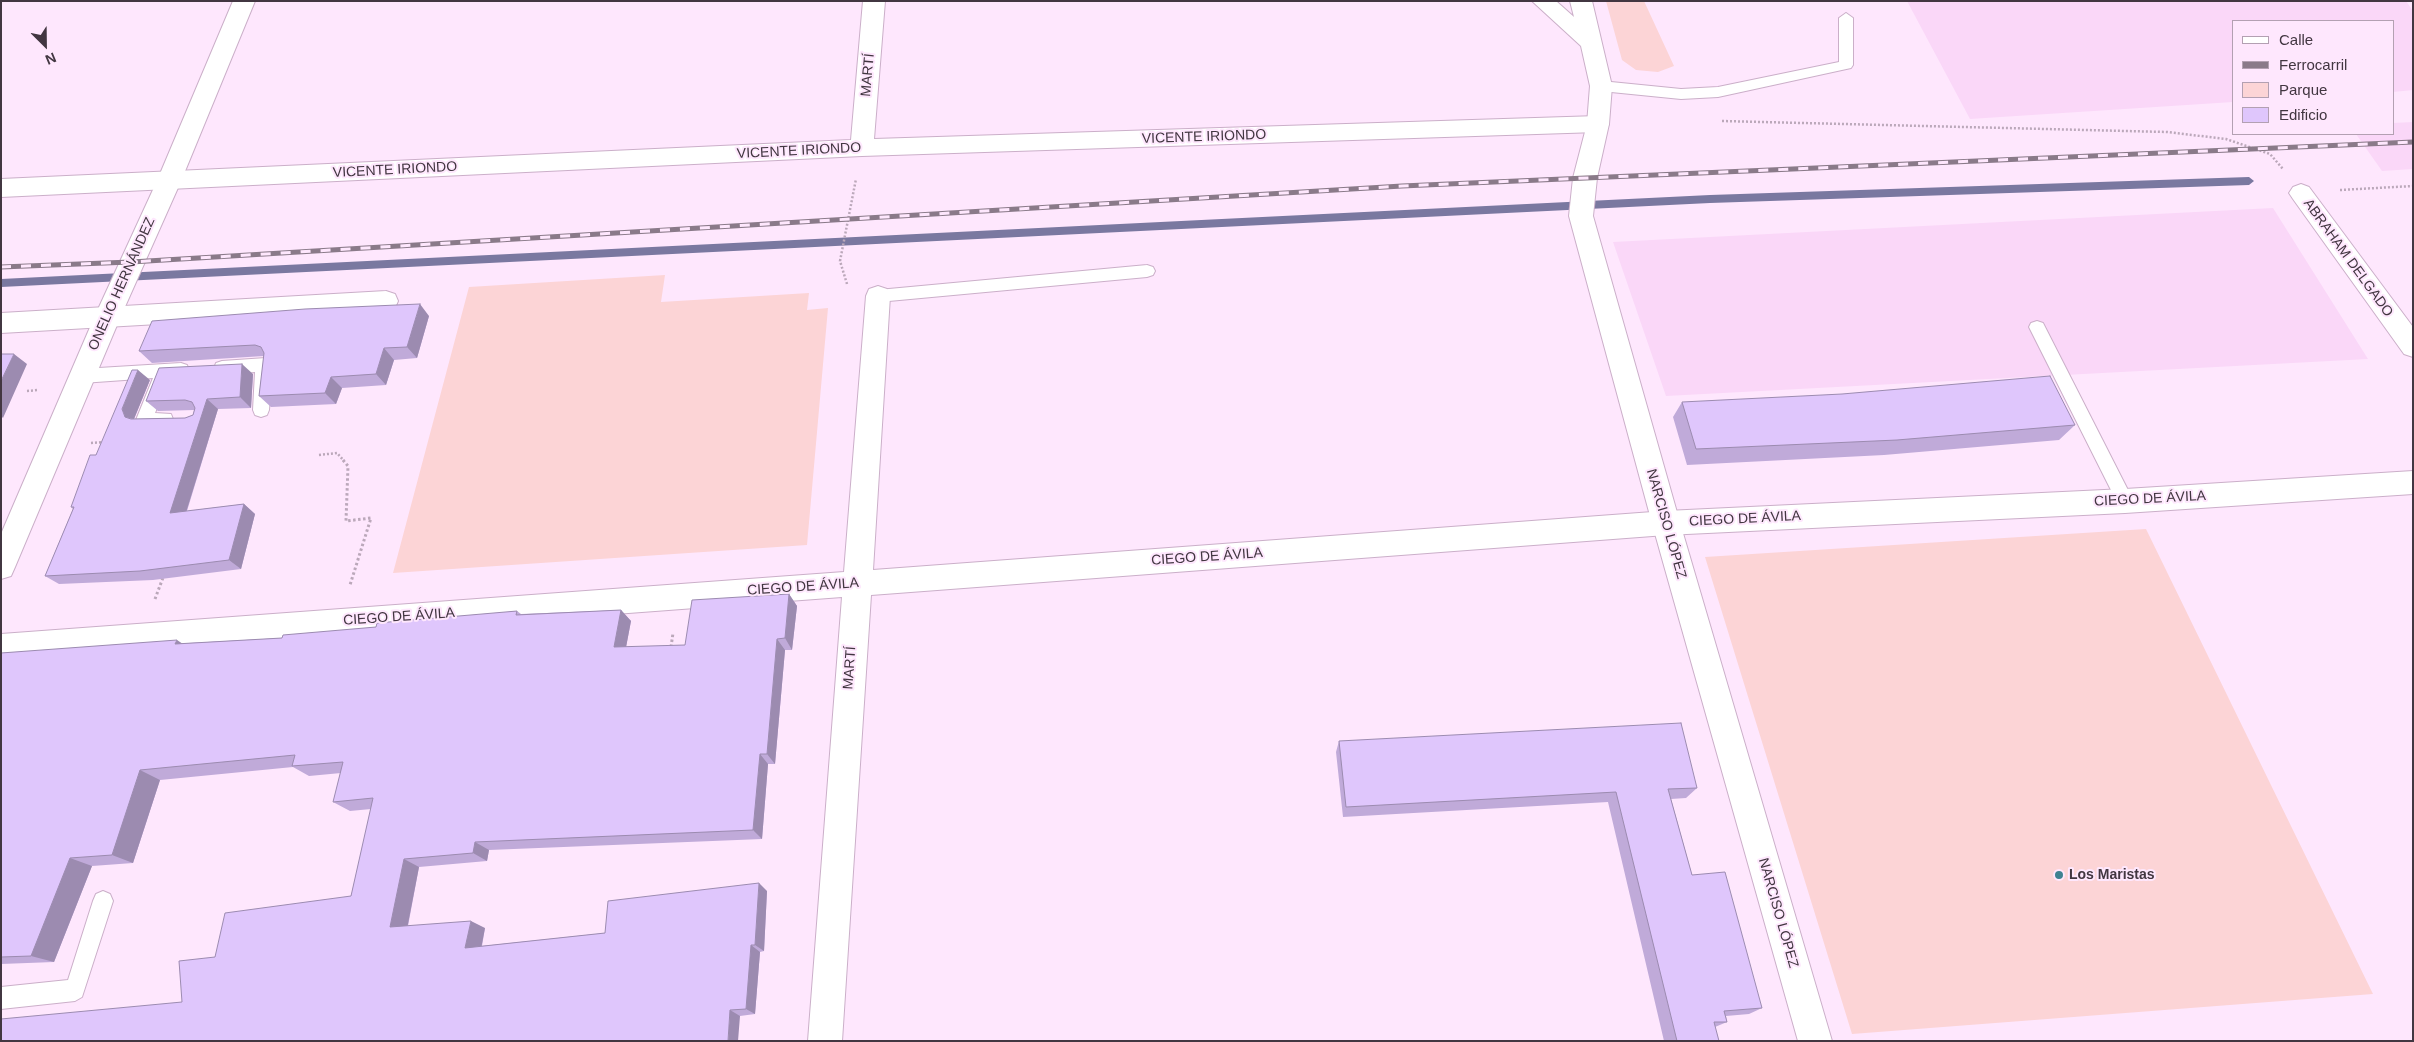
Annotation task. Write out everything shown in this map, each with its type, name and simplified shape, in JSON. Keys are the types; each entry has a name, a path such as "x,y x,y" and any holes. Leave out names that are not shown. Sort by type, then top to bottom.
{"street":[{"name":"ONELIO HERNÁNDEZ","path":"1,567 128,269 169,181 244,1"},
{"name":"MARTÍ","path":"862,148 874,1"},
{"path":"1542,1 1592,44"},
{"name":"NARCISO LÓPEZ","path":"1582,1 1601,86 1598,124 1581,206 1666,523 1815,1041"},
{"name":"VICENTE IRIONDO","path":"1,188 862,148 1598,124"},
{"name":"ABRAHAM DELGADO","path":"2301,193 2413,347"},
{"name":"MARTÍ","path":"825,1041 856,583 878,296"},
{"path":"1,323 111,309 386,301"},
{"name":"CIEGO DE ÁVILA","path":"1,647 1666,523 2125,501 2413,482"}],"lane":[{"path":"1601,86 1681,94 1718,92 1846,65 1846,18"},
{"path":"878,296 1147,270"},
{"path":"2037,327 2125,501"},
{"path":"82,376 266,365 264,366 262,410"},
{"path":"164,371 144,420 179,419"},
{"path":"1,998 75,990 104,901"}],"path":[{"path":"1681,94 1715,121 2167,132 2226,139 2270,154"},
{"path":"840,261 862,148"},
{"path":"2301,193 2413,186"},
{"path":"52,447 110,441 120,422 144,420"},
{"path":"319,455 337,453 348,466 346,521 371,518 339,621"},
{"path":"142,638 166,567"},
{"path":"670,654 679,596"}],"shaded area":[{"path":"1907,1 2406,1 2413,11 2413,90 2394,92 2394,20 2232,20 2232,102 1970,119"},
{"path":"2413,122 2413,169 2382,171 2357,135 2394,135 2394,123"},
{"path":"2273,208 2368,359 1666,396 1613,242"}],"green space":[{"path":"1606,1 1644,1 1674,66 1658,72 1636,70 1622,60"},
{"path":"665,275 661,302 809,293 807,310 828,308 807,545 393,573 469,287"},
{"name":"Los Maristas","path":"2146,529 2373,994 1852,1034 1705,557"}],"building":[{"path":"420,304 407,347 384,348 376,374 331,377 325,393 259,396 264,353 261,347 255,345 139,351 152,321 305,309"},
{"path":"1,354 14,354 1,381"},
{"path":"242,364 240,397 207,399 170,513 244,504 229,560 140,571 45,576 74,507 71,507 90,455 96,455 132,370 138,370 122,409 125,417 131,419 185,418 193,415 195,408 192,402 185,400 146,401 159,368"},
{"path":"2050,376 2075,425 1897,440 1696,449 1682,402 1842,394"},
{"path":"789,594 785,638 777,639 767,754 760,754 753,830 475,842 473,853 404,859 390,927 471,921 465,948 605,933 608,901 759,883 755,945 751,945 746,1009 730,1010 728,1041 1,1041 1,1019 182,1002 179,961 215,957 225,913 351,896 373,798 333,802 343,762 292,766 295,755 140,770 112,855 70,858 31,956 1,957 1,653 177,640 175,644 282,638 283,635 376,627 377,623 517,611 516,615 621,610 614,647 685,645 692,600"},
{"path":"1681,723 1697,788 1668,789 1692,875 1725,872 1762,1008 1724,1011 1727,1022 1714,1022 1719,1041 1677,1041 1616,792 1346,807 1339,741"}],"waterway":[{"path":"1,283 1710,199 2249,181"}],"railway":[{"path":"1,267 131,262 1402,186 2413,142"}],"place":[{"name":"Los Maristas","path":"2059,875"}]}
